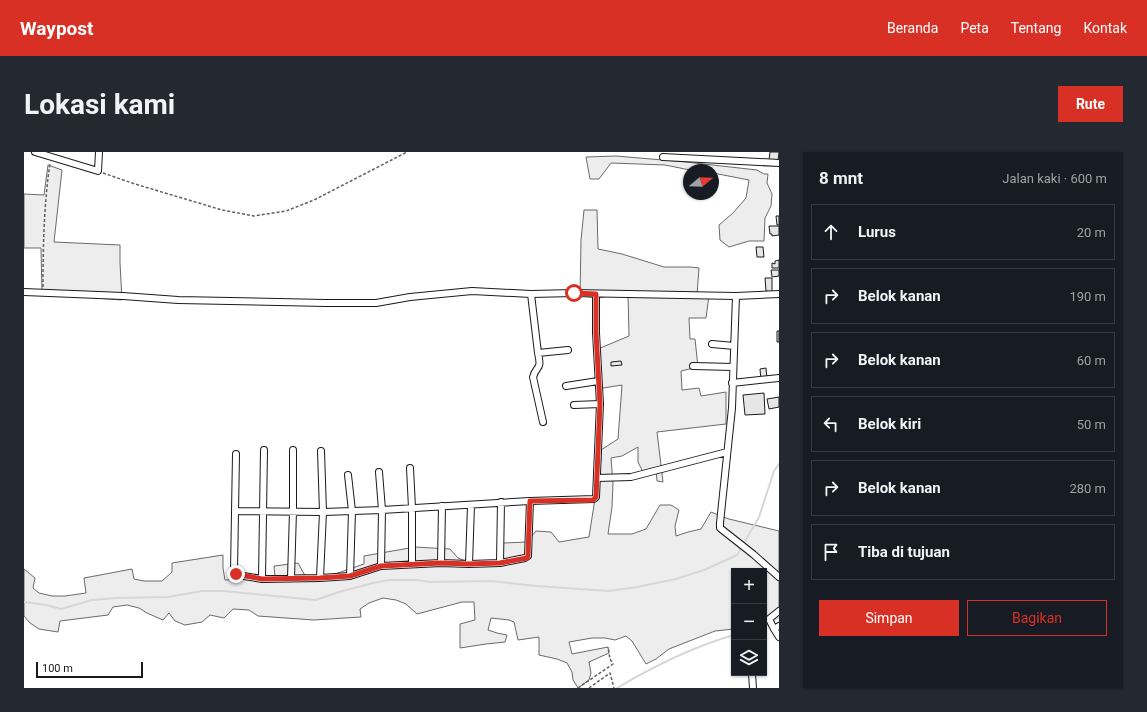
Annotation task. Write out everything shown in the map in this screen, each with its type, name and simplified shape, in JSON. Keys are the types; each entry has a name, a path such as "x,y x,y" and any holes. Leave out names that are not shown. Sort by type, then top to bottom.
{"street":[{"path":"35,152 51,155 98,171 99,152"},
{"path":"663,158 779,163"},
{"path":"24,292 178,300 376,303 410,297 472,291 531,294 736,296 779,294"},
{"path":"531,294 540,364 540,367 533,377 543,422"},
{"path":"235,512 323,512 471,505 501,502 593,500 596,497 600,404 596,294"},
{"path":"736,296 732,408 720,528 779,577"},
{"path":"712,344 734,346"},
{"path":"538,354 568,350"},
{"path":"693,366 733,366"},
{"path":"732,383 779,378"},
{"path":"566,386 598,381"},
{"path":"574,405 600,404"},
{"path":"262,579 264,450"},
{"path":"291,578 293,450"},
{"path":"320,578 323,512 321,451"},
{"path":"597,478 631,477 727,452"},
{"path":"236,454 234,572 238,575 262,579 350,576 381,566 441,563 500,563 525,558 528,557 530,501"},
{"path":"410,468 412,564"},
{"path":"380,472 382,510 381,566"},
{"path":"348,475 352,511 350,576"},
{"path":"500,563 501,502"},
{"path":"469,564 471,505"},
{"path":"441,563 442,506"},
{"path":"779,611 770,618 779,637"},
{"path":"752,676 753,688"}],"path":[{"path":"98,171 135,184 222,210 254,216 286,211 314,200 407,152"},
{"path":"43,292 45,203 51,155"},
{"path":"578,688 613,664 610,659 608,647"},
{"path":"588,688 610,673 614,688"}],"shaded area":[{"path":"616,156 704,164 683,164 683,169 665,165 611,163 599,179 590,179 586,157"},
{"path":"48,165 62,170 54,242 120,245 122,300 42,294 41,248 24,248 24,194 44,195"},
{"path":"719,166 757,170 764,174 768,174 767,183 772,194 771,206 765,218 764,241 749,241 729,247 720,240 719,225 733,213 746,198 749,180 719,174"},
{"path":"584,210 597,210 598,249 622,254 664,267 699,268 697,295 709,295 706,318 689,318 690,339 695,339 698,367 681,371 682,390 699,388 701,396 726,392 726,424 657,432 663,482 657,481 656,470 643,472 638,462 638,447 622,456 611,458 613,484 612,507 608,534 632,534 646,529 660,505 671,505 679,510 675,526 676,536 701,529 711,512 729,519 779,531 779,613 767,622 767,568 731,568 731,629 715,631 669,649 656,659 646,664 632,641 626,636 615,640 592,638 569,642 572,654 608,647 609,653 589,662 591,673 589,680 578,688 573,680 572,672 567,663 539,655 539,637 518,640 514,622 509,620 491,618 488,630 507,635 505,642 460,648 460,624 475,620 474,602 462,602 417,614 406,604 396,600 383,598 369,603 360,609 361,617 314,620 258,616 249,610 233,609 224,618 210,615 202,622 185,625 175,621 169,613 163,620 139,608 127,605 113,607 108,615 60,621 58,632 39,629 30,623 24,616 24,569 35,578 33,588 39,593 52,596 65,596 86,593 84,578 132,569 134,579 144,581 162,581 172,572 172,563 223,555 225,580 275,578 274,566 298,563 308,581 332,575 364,564 364,556 415,547 450,549 458,558 474,564 496,561 503,543 527,542 536,531 551,532 559,542 589,537 601,460 601,450 618,439 622,385 597,389 598,349 629,336 628,294 617,294 599,298 580,296 581,240"}],"building":[{"path":"770,152 779,152 778,161 769,160"},
{"path":"776,216 779,216 779,225 777,225"},
{"path":"769,226 779,226 779,235 772,236 772,234 770,234"},
{"path":"756,247 763,247 764,257 757,257"},
{"path":"779,260 779,268 772,268 772,263 775,264 775,261"},
{"path":"771,270 779,270 779,276 772,277"},
{"path":"765,278 772,278 772,292 766,291"},
{"path":"777,331 779,331 779,342 777,342"},
{"path":"621,361 622,365 611,366 611,362"},
{"path":"766,368 767,379 761,380 760,369"},
{"path":"764,393 765,414 745,415 743,395"},
{"path":"779,397 779,407 769,409 767,399"}],"waterway":[{"path":"24,602 61,609 92,600 168,597 202,591 224,591 316,600 339,592 389,580 417,580 430,582 491,581 609,591 637,587 676,579 704,570 737,555 759,517 774,471 779,464"},
{"path":"767,625 779,617"},
{"path":"617,688 674,658 703,645 731,636"}],"route":[{"path":"236,574 262,579 320,578 350,576 381,566 441,563 500,563 527,558 530,501 593,500 596,497 600,404 596,333 596,294 574,293"}]}
